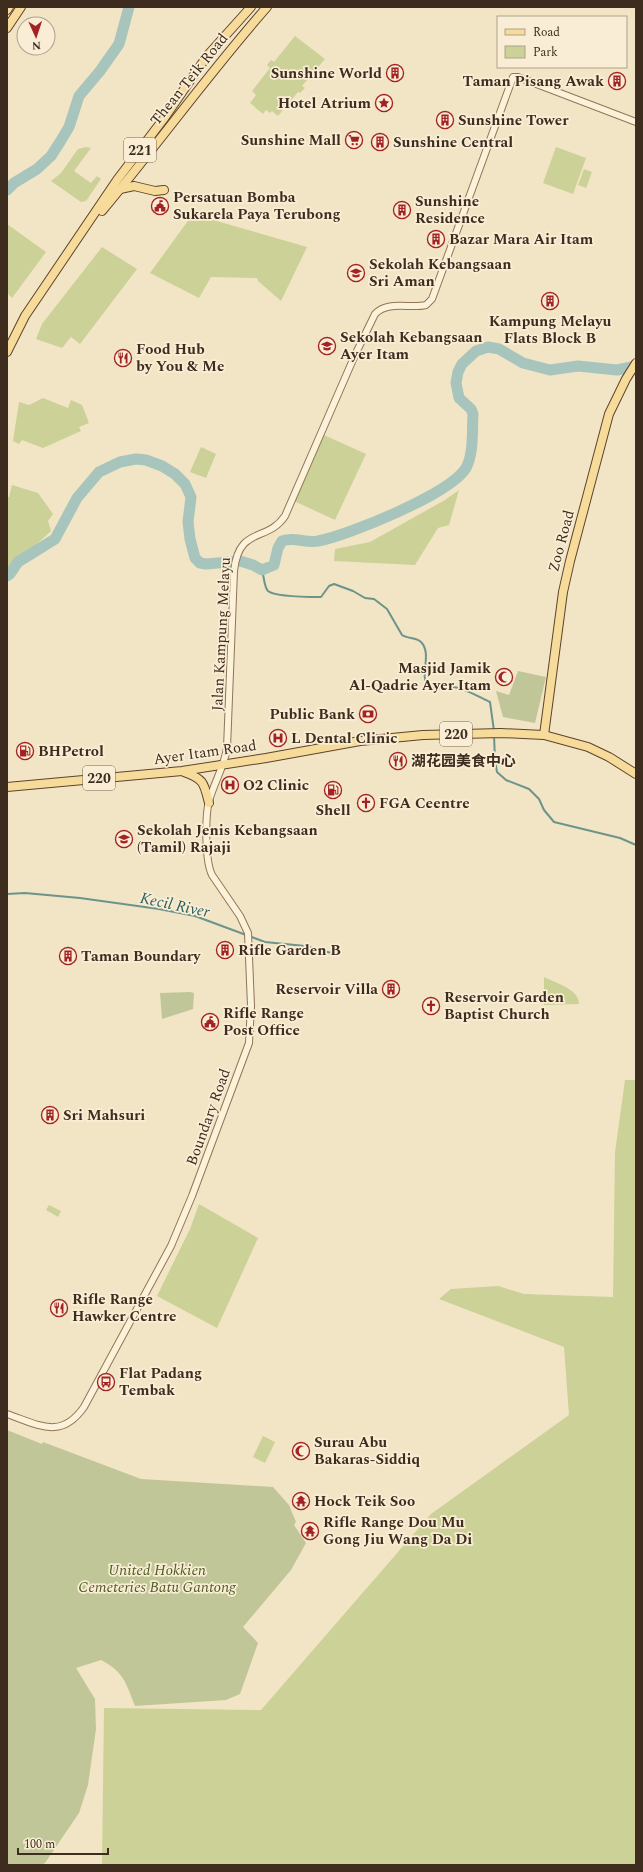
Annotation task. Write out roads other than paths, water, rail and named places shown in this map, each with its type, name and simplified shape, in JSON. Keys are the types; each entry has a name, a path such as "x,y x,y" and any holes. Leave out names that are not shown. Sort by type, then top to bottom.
{"main road":[{"path":"7,28 21,7"},
{"name":"Thean Teik Road","path":"7,352 25,316 117,180 204,60 251,7"},
{"name":"Thean Teik Road","path":"74,245 120,189 206,78 267,7"},
{"path":"120,189 134,186 155,191 164,190"},
{"name":"Zoo Road","path":"544,735 563,592 570,561 609,414 626,379 636,363"},
{"name":"Ayer Itam Road","path":"7,787 182,771 374,739 423,735 544,735 588,747 609,757 636,774"},
{"path":"182,771 200,779 204,787 208,803"}],"street":[{"name":"Jalan Kampung Melayu","path":"223,765 227,748 234,571 236,557 244,543 277,525 285,516 355,355 375,314 389,306 426,305 432,299 441,278 513,78 518,77 636,122"},
{"name":"Boundary Road","path":"7,1414 50,1427 69,1423 77,1416 125,1333 171,1246 192,1196 249,1043 251,1006 249,936 240,916 209,869 207,850 208,803 223,765"}],"waterway":[{"path":"7,190 14,183 37,169 51,156 69,127 79,96 100,71 119,44 129,7"},
{"path":"7,576 18,562 55,539 77,498 99,472 120,462 136,459 146,460 162,466 175,474 185,484 191,497 188,522 190,539 195,558 200,563 206,564 240,561 253,565 262,570 274,565 278,548 282,541 292,539 313,542 352,531 398,512 440,490 466,468 469,462 472,441 473,414 471,409 459,398 456,383 458,372 462,364 476,351 488,347 499,349 523,363 550,370 578,366 617,370 636,366"},
{"path":"262,570 266,587 268,591 272,593 293,596 321,597 329,586 334,584 353,591 365,598 374,599 387,609 402,635 421,642 426,653 425,677 429,686 438,689 457,687 490,702 494,731"},
{"path":"494,735 497,772 506,780 529,789 539,799 544,810 554,822 620,838 636,845"},
{"name":"Kecil River","path":"7,894 25,893 80,898 159,909 195,916 265,942 305,946 335,954"}],"place":[{"name":"Sunshine World","path":"395,73"},
{"name":"Taman Pisang Awak","path":"617,81"},
{"name":"Hotel Atrium","path":"384,103"},
{"name":"Sunshine Tower","path":"445,120"},
{"name":"Sunshine Mall","path":"354,140"},
{"name":"Sunshine Central","path":"380,142"},
{"name":"Persatuan Bomba Sukarela Paya Terubong","path":"160,206"},
{"name":"Sunshine Residence","path":"402,210"},
{"name":"Bazar Mara Air Itam","path":"436,239"},
{"name":"Sekolah Kebangsaan Sri Aman","path":"356,273"},
{"name":"Kampung Melayu Flats Block B","path":"550,301"},
{"name":"Sekolah Kebangsaan Ayer Itam","path":"327,346"},
{"name":"Food Hub by You & Me","path":"123,358"},
{"name":"Masjid Jamik Al-Qadrie Ayer Itam","path":"504,677"},
{"name":"Public Bank","path":"368,714"},
{"name":"L Dental Clinic","path":"278,738"},
{"name":"BHPetrol","path":"25,751"},
{"name":"湖花园美食中心","path":"398,761"},
{"name":"O2 Clinic","path":"230,785"},
{"name":"Shell","path":"333,790"},
{"name":"FGA Ceentre","path":"366,803"},
{"name":"Sekolah Jenis Kebangsaan (Tamil) Rajaji","path":"124,839"},
{"name":"Rifle Garden B","path":"225,950"},
{"name":"Taman Boundary","path":"68,956"},
{"name":"Reservoir Villa","path":"391,989"},
{"name":"Reservoir Garden Baptist Church","path":"431,1006"},
{"name":"Rifle Range Post Office","path":"210,1022"},
{"name":"Sri Mahsuri","path":"50,1115"},
{"name":"Rifle Range Hawker Centre","path":"59,1308"},
{"name":"Flat Padang Tembak","path":"106,1382"},
{"name":"Surau Abu Bakaras-Siddiq","path":"301,1451"},
{"name":"Hock Teik Soo","path":"301,1501"},
{"name":"Rifle Range Dou Mu Gong Jiu Wang Da Di","path":"310,1531"}],"park label":[{"name":"United Hokkien Cemeteries Batu Gantong","path":"157,1578"}]}
